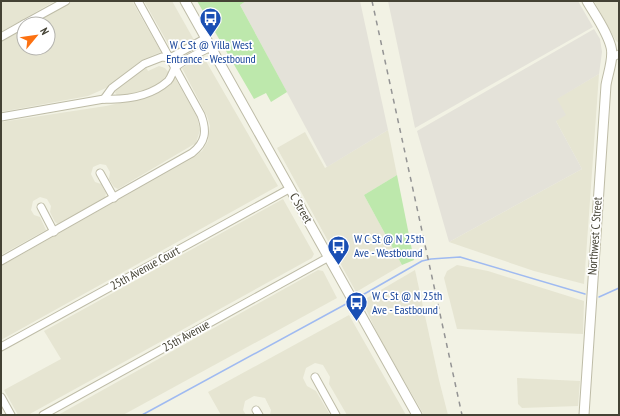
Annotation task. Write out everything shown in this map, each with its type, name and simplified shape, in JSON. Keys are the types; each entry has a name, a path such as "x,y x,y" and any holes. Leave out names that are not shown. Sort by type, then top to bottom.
{"street":[{"path":"39,16 66,1"},
{"path":"1,261 192,153 203,142 205,132 201,115 176,67 138,1"},
{"name":"C Street","path":"185,1 289,190 417,415"},
{"path":"587,1 605,33 615,56"},
{"path":"1,37 16,29"},
{"path":"104,99 112,88 136,69 153,59 162,57 170,58 206,38"},
{"path":"1,117 104,99 127,99 152,91 168,80 176,67 211,47"},
{"name":"Northwest C Street","path":"584,415 606,85 615,56"},
{"path":"100,173 114,198"},
{"name":"25th Avenue Court","path":"1,347 289,190"},
{"path":"41,207 54,232"},
{"name":"25th Avenue","path":"43,415 328,257"},
{"path":"315,377 336,415"},
{"path":"1,397 11,415"}],"shaded area":[{"path":"1,1 55,1 29,16 16,16 16,23 1,32"},
{"path":"73,1 132,1 161,52 142,60 106,88 88,96 1,112 1,42 16,34 16,56 56,56 56,16 47,16"},
{"path":"144,1 172,1 194,40 175,51 171,49"},
{"path":"246,1 360,1 388,130 327,167 240,5"},
{"path":"388,1 578,1 593,27 415,128"},
{"path":"594,1 619,1 619,43 616,41"},
{"path":"594,29 600,39 602,52 599,74 557,99 566,115 556,121 582,169 449,242 417,131"},
{"path":"203,56 278,186 1,340 1,266 191,159 202,151 208,141 210,126 207,116 182,68"},
{"path":"145,65 148,71 159,66 165,68 169,73 164,81 151,88 144,91 118,96 115,93 116,89"},
{"path":"599,74 584,284 534,271 449,242 582,169 556,121 556,99"},
{"path":"175,78 197,117 200,130 196,143 118,189 114,187 109,179 110,172 106,165 100,164 93,167 91,174 95,182 101,184 106,193 105,198 58,224 55,222 50,212 51,206 47,199 40,197 33,201 31,210 34,215 40,217 46,230 1,255 1,122 106,106 152,96 170,85"},
{"path":"388,130 397,175 364,195 402,265 356,292 277,148 305,132 325,168"},
{"path":"283,199 314,254 312,258 28,415 18,415 4,390 61,359 44,331"},
{"path":"457,265 488,271 584,301 583,334 457,329 444,278 447,271"},
{"path":"318,270 323,271 337,298 123,415 58,415"},
{"path":"415,270 448,415 424,415 380,339 362,301"},
{"path":"349,315 406,415 347,415 329,384 330,377 323,365 315,363 306,368 303,378 307,386 316,391 330,415 270,415 271,410 265,398 254,396 245,401 243,410 246,415 221,415 208,392"},
{"path":"517,378 580,381 578,406 522,408 518,404"}],"green space":[{"path":"197,1 246,1 240,5 287,92 271,102 266,93 254,99"},
{"path":"397,175 414,260 402,265 364,195"}],"waterway":[{"path":"359,297 422,261 460,257 585,294"},
{"path":"599,297 619,288"},
{"path":"142,415 346,304"}],"railway":[{"path":"372,1 462,415"}],"place":[{"name":"W C St @ Villa West Entrance - Westbound","path":"211,38"},
{"name":"W C St @ N 25th Ave - Westbound","path":"339,266"},
{"name":"W C St @ N 25th Ave - Eastbound","path":"357,322"}]}
